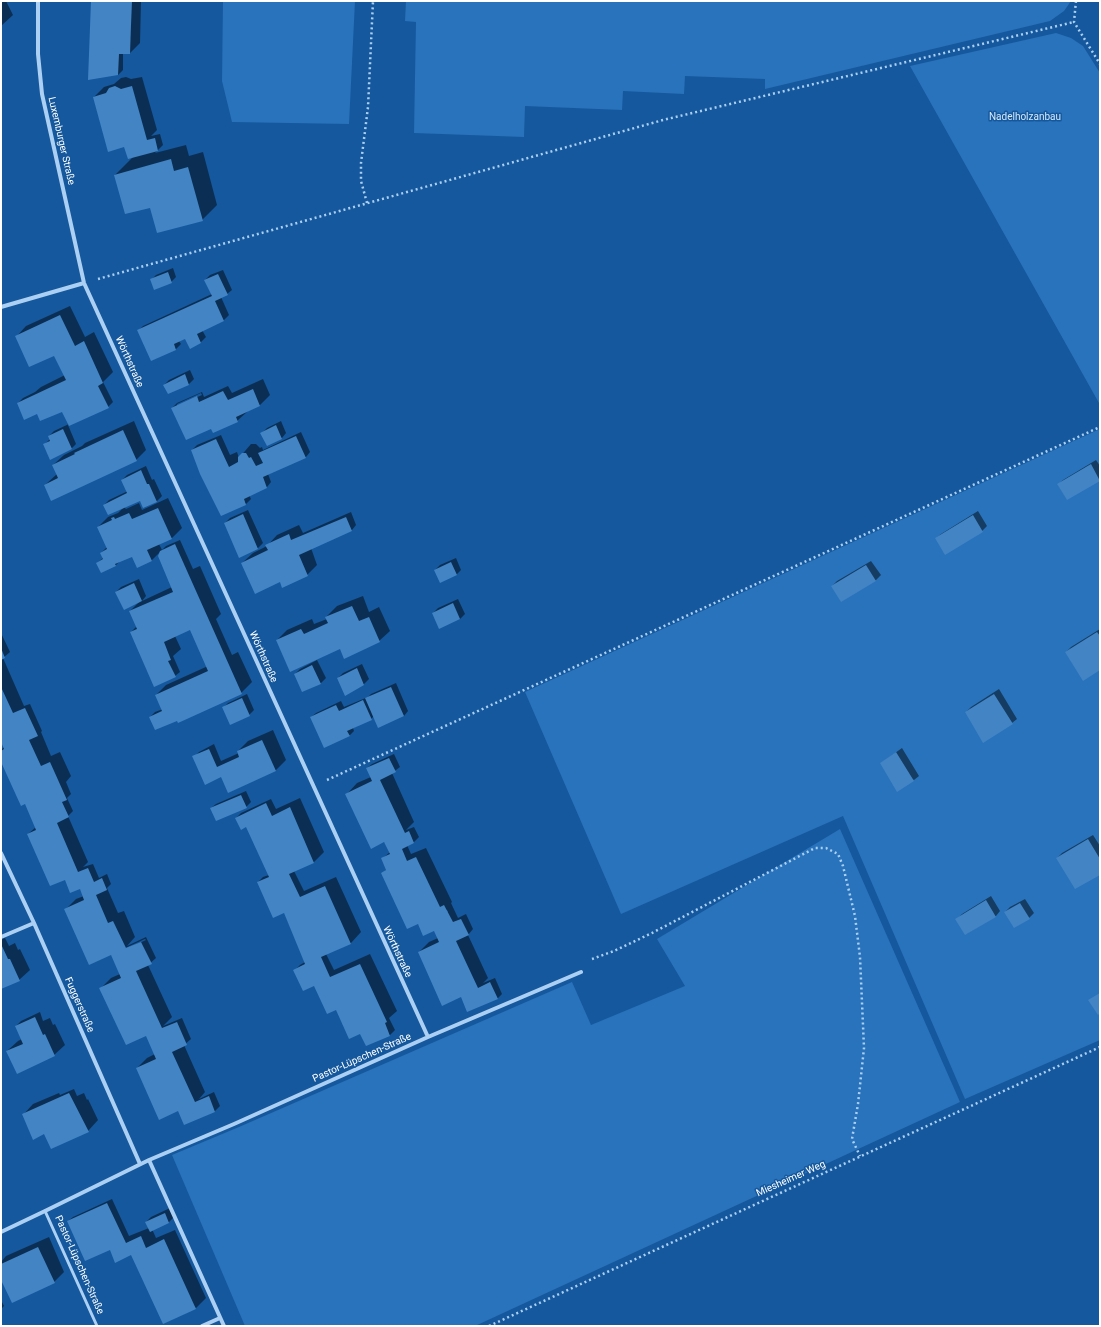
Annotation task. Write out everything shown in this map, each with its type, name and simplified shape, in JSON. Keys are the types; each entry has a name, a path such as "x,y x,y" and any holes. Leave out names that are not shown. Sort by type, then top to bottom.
{"street":[{"name":"Luxemburger Straße","path":"38,1 38,54 42,94 84,283"},
{"path":"1,307 84,283"},
{"name":"Wörthstraße","path":"84,283 428,1037"},
{"name":"Fuggerstraße","path":"1,853 34,923 140,1164"},
{"path":"1,937 34,923"},
{"name":"Pastor-Lüpschen-Straße","path":"1,1232 45,1212 140,1164 234,1124 428,1037 581,972"},
{"path":"149,1160 224,1326"},
{"path":"202,1326 220,1318"}],"lane":[{"name":"Pastor-Lüpschen-Straße","path":"45,1212 97,1326"}],"path":[{"path":"367,203 361,182 361,163 368,107 373,1"},
{"path":"1076,1 1074,22 1100,64"},
{"path":"84,283 663,120 1074,22"},
{"path":"313,786 528,690 1100,427"},
{"path":"592,960 652,933 815,848 826,848 838,854 844,866 855,916 860,957 864,1048 858,1104 852,1139 860,1156"},
{"name":"Miesheimer Weg","path":"489,1326 1100,1047"}],"green space":[{"path":"223,1 355,1 349,124 232,122 222,81"},
{"path":"406,1 1071,1 1064,11 1050,21 765,89 765,79 685,76 684,94 623,91 622,110 525,106 524,137 414,133 416,22 405,21"},
{"name":"Nadelholzanbau","path":"1056,33 1071,38 1083,46 1100,73 1100,403 910,66"},
{"path":"1100,429 1100,1040 965,1099 843,816 621,914 525,692"},
{"path":"840,829 960,1102 475,1326 245,1326 172,1155 572,982 591,1025 685,986 657,939"}],"building":[{"path":"91,1 132,1 130,54 119,54 118,75 88,80"},
{"path":"115,86 121,89 132,86 147,140 155,138 158,151 128,159 124,147 108,152 93,97 106,93 109,88"},
{"path":"171,159 174,171 188,167 203,221 157,233 150,208 125,214 114,175"},
{"path":"168,272 172,283 154,290 150,279"},
{"path":"218,274 228,295 215,301 224,321 197,334 201,343 190,349 185,339 174,344 176,350 151,361 137,330 212,296 204,280"},
{"path":"60,315 75,346 84,341 103,383 98,386 109,408 69,426 62,412 40,421 37,414 24,420 17,403 66,380 54,356 29,367 15,336"},
{"path":"185,374 189,385 168,394 163,385"},
{"path":"253,389 260,406 236,417 238,422 213,433 211,429 186,440 171,408 197,396 199,402 223,391 228,400"},
{"path":"276,425 282,439 267,446 260,433"},
{"path":"63,429 72,449 50,460 43,444 50,441 48,436"},
{"path":"123,430 137,461 51,501 44,485 58,478 52,465"},
{"path":"296,436 306,458 263,477 267,488 244,499 246,505 221,516 200,474 191,450 216,439 229,467 238,462 238,457 242,453 246,453 249,458 251,457 256,466 263,463 258,453"},
{"path":"1091,464 1100,481 1067,500 1057,484"},
{"path":"141,470 157,502 143,508 140,501 108,515 103,505 127,493 121,480"},
{"path":"158,508 172,539 147,550 152,561 137,568 132,557 115,564 116,566 101,573 96,563 103,559 100,553 107,549 97,527 112,520 111,518 114,517 115,519 129,513 132,519"},
{"path":"243,514 258,549 239,558 224,523"},
{"path":"973,515 983,532 945,555 935,538"},
{"path":"346,517 352,531 299,555 308,576 282,588 280,582 255,594 241,563 268,550 265,545 289,534 291,540"},
{"path":"175,544 242,694 178,723 177,721 155,730 149,717 162,711 155,695 208,671 190,630 164,642 171,660 168,661 176,677 154,687 130,632 137,629 129,611 173,592 158,556 160,551"},
{"path":"451,562 457,575 440,583 434,570"},
{"path":"866,565 876,581 841,602 831,586"},
{"path":"134,583 142,601 124,610 115,592"},
{"path":"453,603 460,619 439,629 432,613"},
{"path":"352,606 359,621 369,617 380,642 344,659 340,649 290,672 276,640 301,629 304,634 328,623 325,617"},
{"path":"1097,632 1100,636 1100,670 1083,681 1065,652"},
{"path":"1,648 5,658 1,660"},
{"path":"312,665 321,684 302,692 294,674"},
{"path":"357,668 364,685 345,696 337,678"},
{"path":"1,687 13,713 25,708 38,736 29,740 41,766 50,762 67,800 62,802 69,817 57,823 78,872 88,868 94,882 102,878 107,890 96,895 108,923 113,921 126,948 141,942 152,964 136,971 162,1028 177,1022 187,1045 172,1052 195,1102 209,1096 215,1112 184,1125 178,1111 159,1120 136,1068 156,1059 146,1036 126,1045 99,988 121,978 111,955 89,965 64,909 84,900 80,889 70,893 65,880 50,886 27,834 36,830 25,804 21,806 1,762 1,751 4,749 1,742"},
{"path":"391,687 404,716 378,728 365,698"},
{"path":"994,694 1013,724 983,743 965,712"},
{"path":"242,698 250,716 230,725 222,707"},
{"path":"363,700 372,720 347,731 350,736 324,748 310,717 336,705 339,711"},
{"path":"262,740 276,771 228,793 221,777 205,785 192,756 209,749 217,767 239,757 237,751"},
{"path":"896,752 914,781 897,792 880,763"},
{"path":"389,758 396,772 380,780 405,833 409,831 414,843 402,849 407,861 416,857 440,907 444,905 453,922 461,919 469,935 456,941 478,988 490,982 498,999 467,1012 461,997 442,1006 418,952 439,942 434,931 423,936 418,924 407,929 381,873 386,870 381,858 390,854 384,842 371,849 345,794 372,781 366,768"},
{"path":"241,795 247,808 216,821 210,808"},
{"path":"266,803 272,816 290,807 314,863 289,874 300,897 325,886 351,944 321,957 330,977 360,964 387,1022 385,1023 390,1036 366,1046 360,1034 349,1039 336,1010 327,1014 314,986 303,991 293,970 305,964 284,913 273,918 257,882 269,877 246,827 241,830 235,818"},
{"path":"1088,839 1100,859 1100,875 1075,889 1056,858"},
{"path":"986,900 996,917 965,935 955,919"},
{"path":"1020,903 1030,919 1014,928 1004,912"},
{"path":"1,944 20,981 1,989"},
{"path":"1100,993 1100,1013 1098,1015 1088,1000"},
{"path":"35,1017 55,1056 17,1074 6,1051 23,1044 15,1026"},
{"path":"69,1093 89,1132 51,1149 44,1134 33,1140 22,1114"},
{"path":"107,1203 126,1243 141,1236 146,1248 164,1239 196,1309 163,1324 131,1255 115,1263 110,1250 85,1261 67,1221"},
{"path":"165,1213 169,1223 150,1232 145,1222"},
{"path":"38,1247 55,1283 12,1303 1,1280 1,1264"}]}
